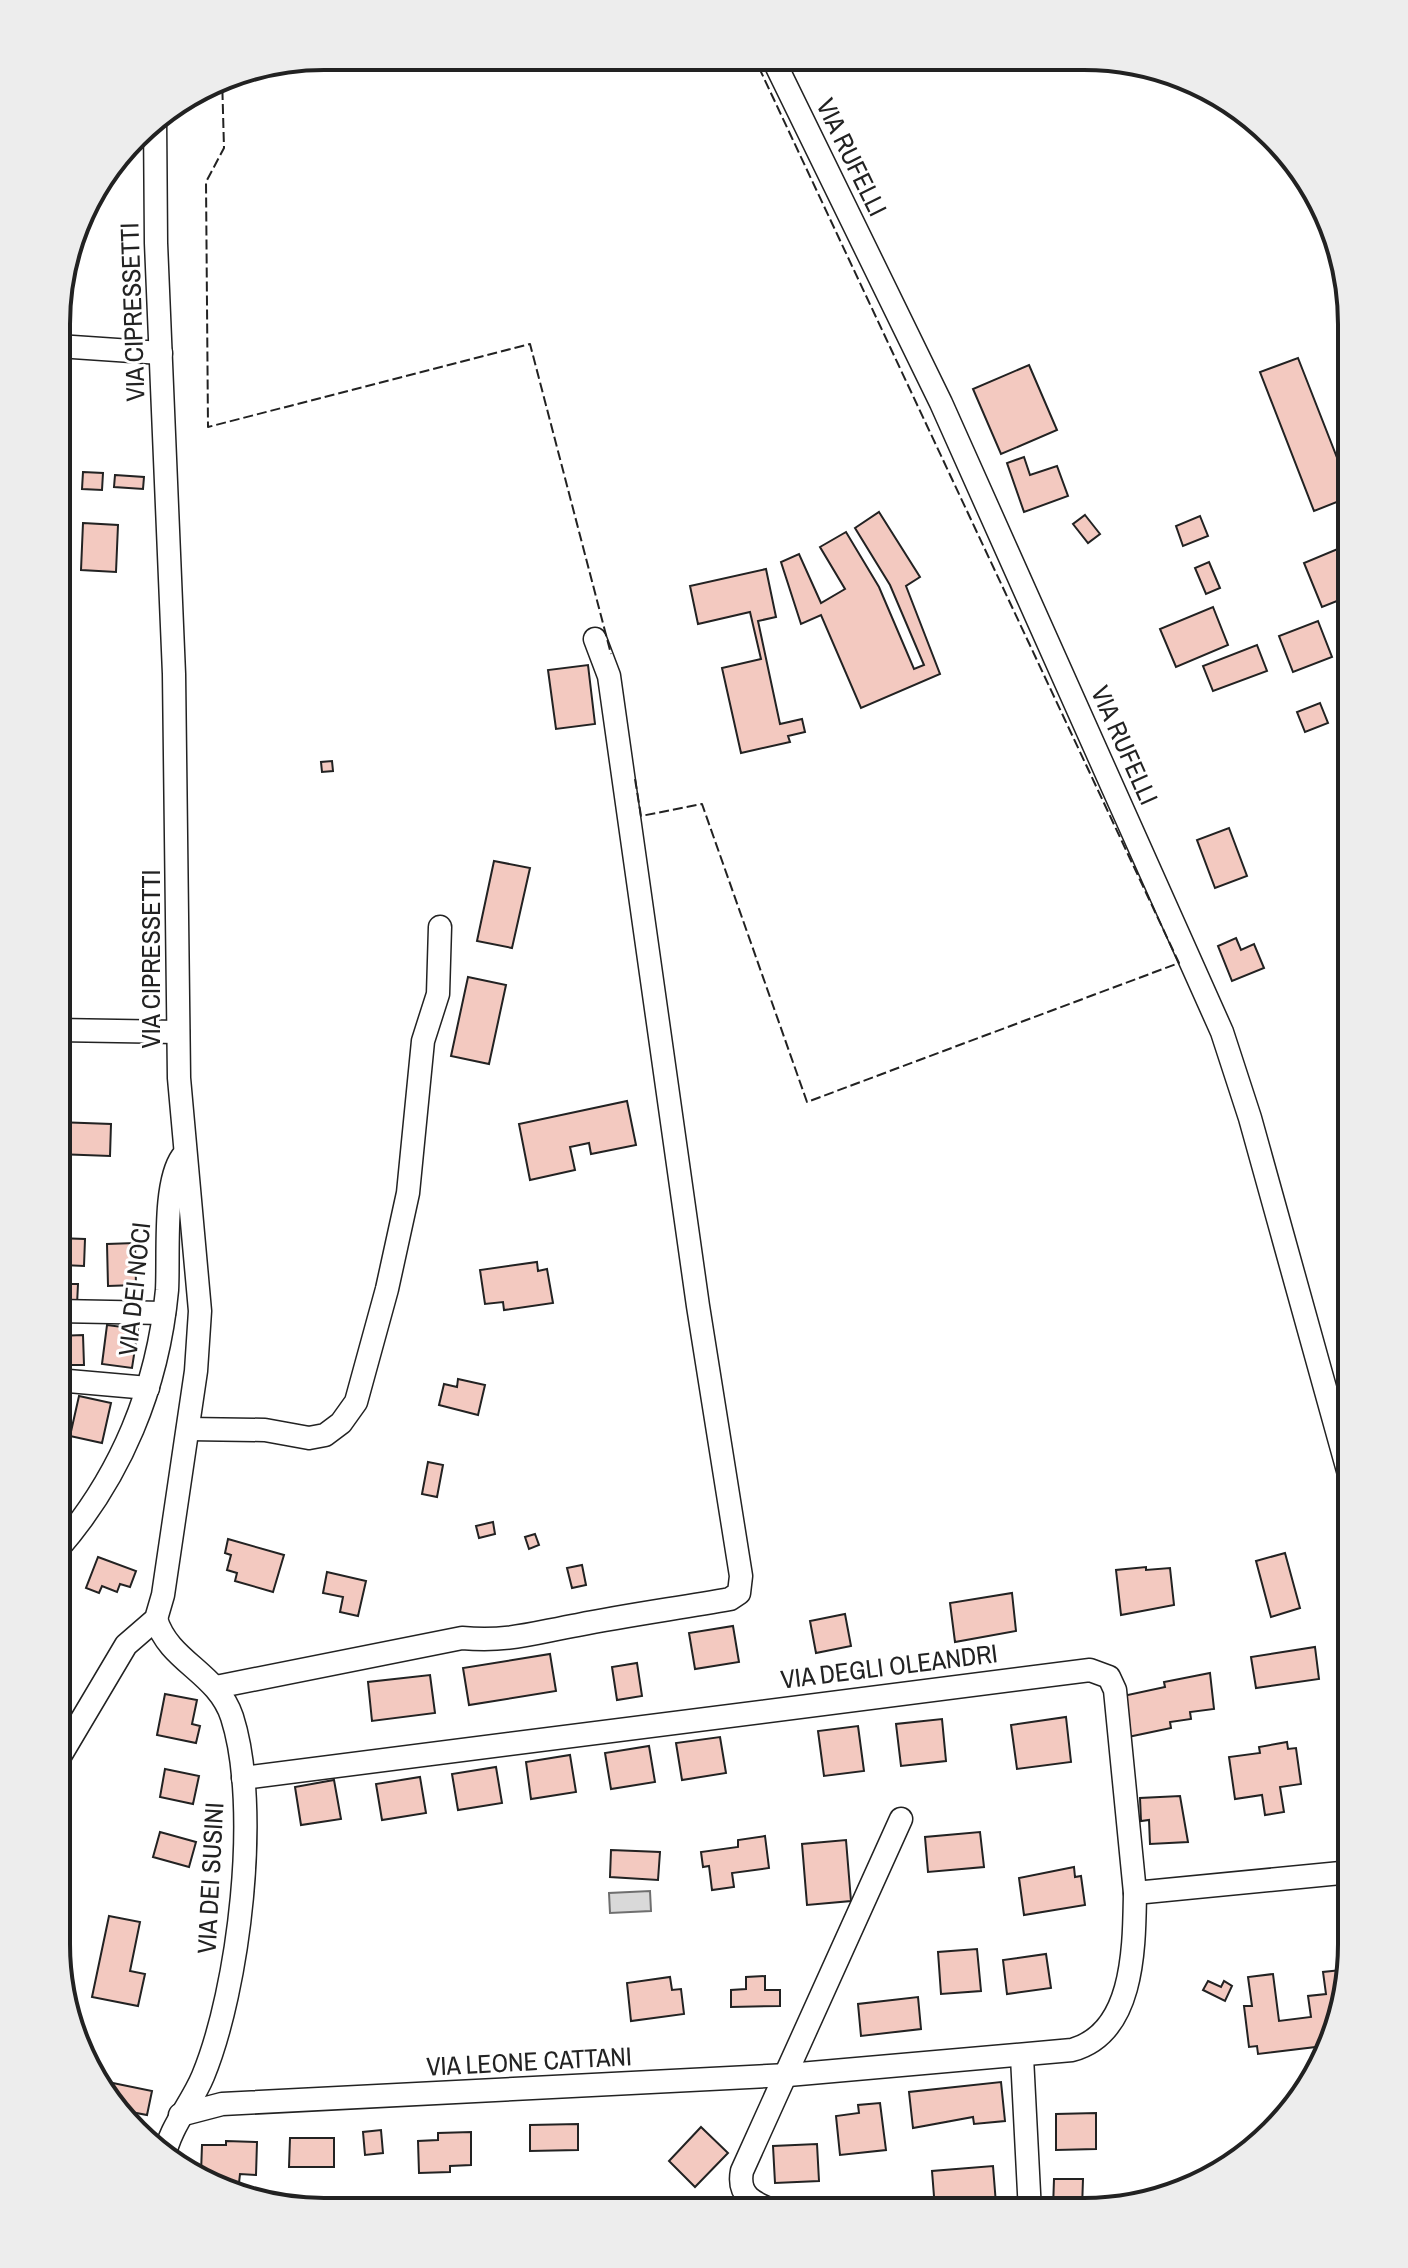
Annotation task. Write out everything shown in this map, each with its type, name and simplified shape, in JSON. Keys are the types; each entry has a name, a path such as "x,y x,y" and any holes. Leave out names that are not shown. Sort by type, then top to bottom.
{"street":[{"name":"VIA RUFELLI","path":"779,70 941,403 1222,1032 1245,1101 1337,1432"},
{"name":"VIA CIPRESSETTI","path":"155,134 174,674 178,1032 185,1154 200,1292 198,1353 188,1429 163,1595 156,1619"},
{"path":"70,347 161,353"},
{"path":"216,1687 462,1638 495,1640 533,1637 575,1625 730,1599 739,1593 741,1576 698,1306 609,676 595,639"},
{"path":"188,1429 265,1430 309,1438 325,1435 341,1423 356,1402 387,1289 408,1193 423,1041 438,994 440,927"},
{"path":"70,1030 178,1032"},
{"name":"VIA DEI NOCI","path":"70,1534 113,1472 148,1388 164,1313 173,1182 177,1165 185,1154"},
{"path":"70,1311 164,1313"},
{"path":"70,1381 148,1388"},
{"path":"70,1739 126,1645 156,1619"},
{"name":"VIA DEI SUSINI","path":"156,1619 169,1648 216,1687 232,1717 243,1778 242,1890 237,1946 229,1987 201,2080 180,2115 169,2146"},
{"name":"VIA DEGLI OLEANDRI","path":"243,1778 1098,1670 1109,1677 1115,1690 1135,1893"},
{"path":"750,2198 745,2195 741,2177 901,1819"},
{"path":"1135,1893 1337,1873"},
{"name":"VIA LEONE CATTANI","path":"180,2115 212,2105 788,2075 1022,2057 1077,2049 1090,2044 1105,2031 1123,1996 1131,1966 1135,1893"},
{"path":"1022,2057 1029,2198"},
{"name":"VIA LEONE CATTANI","path":"201,2080 235,2096 272,2103"}],"shaded area":[{"path":"650,1891 651,1911 610,1913 609,1893"}],"building":[{"path":"1298,358 1338,460 1338,502 1314,511 1260,372"},
{"path":"1029,365 1057,430 1001,454 973,389"},
{"path":"1024,457 1030,475 1057,466 1068,496 1024,512 1007,463"},
{"path":"83,472 103,473 102,490 82,489"},
{"path":"115,475 144,477 143,489 114,487"},
{"path":"879,512 920,577 906,586 940,674 861,708 821,615 801,624 781,562 799,554 821,603 845,589 820,547 846,532 879,587 914,669 924,665 890,585 855,528"},
{"path":"1085,515 1100,534 1088,543 1073,524"},
{"path":"1200,516 1208,536 1183,546 1176,526"},
{"path":"83,523 118,525 116,572 81,570"},
{"path":"1338,549 1338,601 1322,607 1304,563"},
{"path":"1209,562 1220,588 1206,594 1195,568"},
{"path":"766,569 776,617 758,621 780,724 802,719 805,732 788,736 790,742 741,753 722,668 761,659 750,612 698,624 690,586"},
{"path":"1213,607 1228,645 1176,667 1160,629"},
{"path":"1318,621 1332,657 1293,672 1279,636"},
{"path":"1257,645 1267,671 1213,691 1203,666"},
{"path":"588,665 595,724 556,729 548,670"},
{"path":"1320,703 1328,723 1305,732 1297,712"},
{"path":"332,761 333,771 322,772 321,762"},
{"path":"1229,828 1247,876 1215,888 1197,840"},
{"path":"494,861 530,868 512,948 477,941"},
{"path":"1236,938 1241,950 1254,944 1264,968 1232,981 1218,946"},
{"path":"468,977 506,985 489,1064 451,1056"},
{"path":"627,1101 636,1145 591,1154 589,1143 570,1147 575,1170 530,1180 519,1124"},
{"path":"70,1122 111,1124 110,1156 70,1154"},
{"path":"70,1238 85,1239 84,1266 70,1265"},
{"path":"135,1243 136,1285 108,1286 107,1244"},
{"path":"537,1262 538,1271 547,1269 553,1303 504,1310 503,1302 485,1304 480,1270"},
{"path":"70,1284 78,1284 77,1305 70,1305"},
{"path":"107,1325 138,1329 132,1368 102,1364"},
{"path":"83,1335 84,1365 70,1365 70,1336"},
{"path":"458,1379 485,1385 478,1415 439,1405 444,1384 457,1387"},
{"path":"79,1396 111,1403 102,1443 70,1436"},
{"path":"428,1462 443,1465 437,1497 422,1494"},
{"path":"493,1522 495,1534 479,1538 476,1526"},
{"path":"535,1534 539,1545 529,1549 525,1537"},
{"path":"228,1539 284,1555 273,1592 235,1581 237,1573 227,1570 231,1555 225,1553"},
{"path":"1285,1553 1300,1608 1271,1617 1256,1561"},
{"path":"98,1557 136,1571 130,1587 120,1584 117,1592 102,1586 99,1593 86,1588"},
{"path":"582,1565 586,1585 572,1588 567,1568"},
{"path":"1146,1567 1146,1570 1170,1568 1174,1605 1121,1615 1116,1570"},
{"path":"327,1572 366,1581 358,1616 340,1612 343,1597 323,1593"},
{"path":"1012,1593 1016,1631 955,1642 950,1603"},
{"path":"845,1614 851,1646 816,1653 810,1621"},
{"path":"733,1626 739,1662 695,1669 689,1633"},
{"path":"1315,1647 1319,1679 1256,1688 1251,1657"},
{"path":"550,1654 556,1691 469,1705 463,1668"},
{"path":"637,1663 642,1696 617,1700 612,1667"},
{"path":"1210,1673 1214,1709 1190,1712 1191,1719 1170,1722 1171,1728 1128,1737 1123,1696 1165,1687 1164,1682"},
{"path":"430,1675 435,1713 372,1721 368,1682"},
{"path":"165,1694 197,1700 192,1724 200,1726 196,1743 157,1735"},
{"path":"1066,1717 1071,1762 1017,1769 1011,1725"},
{"path":"942,1719 946,1761 901,1766 896,1724"},
{"path":"858,1726 864,1771 824,1776 818,1731"},
{"path":"720,1737 726,1773 682,1780 676,1743"},
{"path":"1287,1742 1288,1749 1296,1748 1301,1784 1280,1787 1284,1812 1265,1815 1262,1795 1235,1799 1229,1757 1260,1753 1259,1747"},
{"path":"649,1746 655,1782 611,1789 605,1753"},
{"path":"570,1755 576,1792 531,1799 526,1762"},
{"path":"496,1767 502,1803 458,1810 452,1774"},
{"path":"165,1769 199,1776 193,1804 160,1797"},
{"path":"420,1777 426,1813 382,1820 376,1784"},
{"path":"334,1780 341,1819 301,1825 295,1787"},
{"path":"1180,1796 1188,1842 1150,1844 1149,1820 1141,1821 1140,1798"},
{"path":"160,1832 196,1842 189,1867 153,1857"},
{"path":"980,1832 984,1867 928,1872 925,1837"},
{"path":"765,1836 769,1868 732,1873 734,1887 712,1890 709,1866 703,1867 701,1852 738,1847 738,1840"},
{"path":"846,1840 851,1901 807,1905 802,1844"},
{"path":"611,1850 660,1852 658,1880 610,1877"},
{"path":"1074,1867 1075,1877 1081,1876 1085,1905 1024,1915 1019,1878"},
{"path":"109,1916 140,1922 130,1971 145,1974 138,2006 92,1997"},
{"path":"977,1949 981,1991 941,1994 938,1952"},
{"path":"1046,1954 1051,1988 1007,1994 1003,1960"},
{"path":"1336,1971 1325,2026 1316,2047 1258,2054 1257,2046 1249,2047 1244,2006 1252,2006 1248,1977 1273,1974 1279,2021 1311,2017 1308,1996 1326,1994 1323,1972"},
{"path":"765,1976 765,1990 780,1990 780,2006 731,2007 731,1990 746,1989 746,1977"},
{"path":"670,1977 672,1990 681,1989 684,2014 631,2021 627,1983"},
{"path":"1208,1981 1221,1987 1224,1981 1232,1986 1225,2001 1203,1990"},
{"path":"918,1997 921,2029 861,2036 858,2004"},
{"path":"1001,2082 1005,2121 974,2124 973,2117 913,2128 909,2092"},
{"path":"112,2083 152,2091 147,2115 134,2113"},
{"path":"880,2103 886,2150 840,2155 836,2116 859,2113 858,2105"},
{"path":"1096,2113 1096,2149 1056,2150 1056,2114"},
{"path":"578,2124 578,2150 530,2151 530,2125"},
{"path":"701,2127 728,2153 695,2187 669,2161"},
{"path":"381,2130 383,2153 365,2155 363,2132"},
{"path":"471,2132 471,2165 450,2166 450,2172 419,2173 418,2141 438,2140 438,2133"},
{"path":"290,2138 334,2138 334,2167 289,2167"},
{"path":"226,2141 257,2142 256,2175 240,2174 239,2183 201,2166 202,2145 226,2145"},
{"path":"817,2144 819,2181 775,2183 773,2146"},
{"path":"993,2166 996,2198 934,2198 932,2171"},
{"path":"1054,2179 1083,2179 1082,2198 1053,2198"}],"fence":[{"path":"635,779 641,816 702,804 807,1102 1179,963 760,70"},
{"path":"222,91 224,148 206,182 208,427 530,344 611,654"}]}
